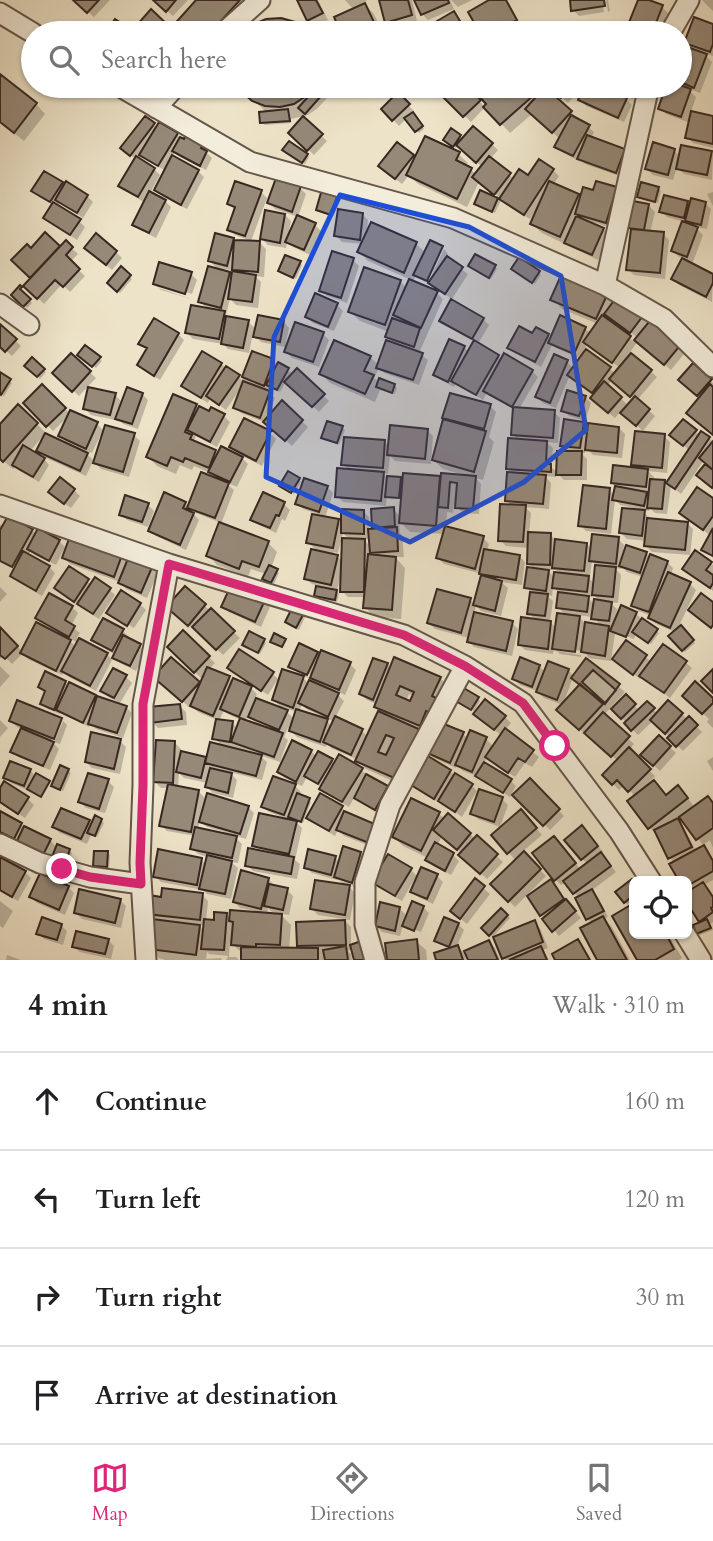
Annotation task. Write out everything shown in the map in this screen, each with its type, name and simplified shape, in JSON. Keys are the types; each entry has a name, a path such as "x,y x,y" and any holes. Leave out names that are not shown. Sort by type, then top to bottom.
{"street":[{"path":"236,21 260,0"},
{"path":"677,21 689,0"},
{"path":"0,13 21,26"},
{"path":"139,98 250,162 453,218 605,285 664,319 713,367"},
{"path":"156,108 165,98"},
{"path":"605,285 646,98"},
{"path":"0,304 29,325"},
{"path":"0,505 169,564 404,635 465,666 523,703 619,831 648,876"},
{"path":"146,960 140,863 143,704 169,564"},
{"path":"375,960 365,925 365,882 390,805 465,666"},
{"path":"0,844 40,863 90,877 141,884"},
{"path":"688,939 702,960"}],"highlighted area":[{"path":"340,195 469,227 561,276 586,430 524,482 410,542 266,477 274,337"}],"building":[{"path":"73,0 99,0 87,13"},
{"path":"153,0 176,0 166,12"},
{"path":"196,0 240,0 221,21 177,21"},
{"path":"297,0 316,0 323,13 307,21"},
{"path":"379,0 408,0 412,15 384,21"},
{"path":"414,0 448,0 449,3 421,15"},
{"path":"489,0 506,0 517,20 473,21 468,12"},
{"path":"570,0 604,0 605,6 571,11"},
{"path":"638,0 649,0 663,5 657,21 630,21"},
{"path":"365,3 373,21 336,21 334,17"},
{"path":"151,9 164,21 140,21"},
{"path":"454,11 460,21 437,21"},
{"path":"694,17 713,24 713,44 710,52 692,46"},
{"path":"281,18 292,21 261,21"},
{"path":"692,49 707,54 694,88 692,87"},
{"path":"0,74 21,90 21,98 31,98 37,103 14,133 0,122"},
{"path":"249,98 303,98 294,104 280,107 265,106"},
{"path":"307,98 319,98 305,114 298,108"},
{"path":"392,98 404,98 410,104 392,121 381,109"},
{"path":"444,98 481,100 463,117"},
{"path":"481,98 531,98 500,125 483,107 486,104"},
{"path":"535,98 557,98 572,111 552,133 525,109"},
{"path":"579,98 627,98 618,118 578,100"},
{"path":"662,98 688,98 681,117 658,109"},
{"path":"288,109 290,121 260,123 259,112"},
{"path":"691,111 713,116 713,144 685,138"},
{"path":"413,112 423,126 415,132 404,118"},
{"path":"571,115 590,125 573,156 554,147"},
{"path":"145,116 155,123 130,156 120,148"},
{"path":"303,116 323,134 307,151 288,133"},
{"path":"159,122 178,133 158,166 139,155"},
{"path":"473,126 493,143 476,163 456,145"},
{"path":"451,128 461,135 453,147 443,140"},
{"path":"187,133 204,142 201,148 207,151 200,166 172,151 180,137 184,139"},
{"path":"587,135 625,149 616,173 577,159"},
{"path":"425,136 460,152 456,160 472,168 457,199 406,175"},
{"path":"289,141 308,154 302,163 282,150"},
{"path":"397,142 414,155 395,179 378,166"},
{"path":"653,142 675,149 668,175 645,169"},
{"path":"681,145 712,151 707,175 676,169"},
{"path":"172,155 199,170 181,205 154,190"},
{"path":"136,156 155,168 138,197 118,186"},
{"path":"489,156 511,173 494,195 472,177"},
{"path":"539,159 554,169 524,215 499,199 519,169 528,175"},
{"path":"44,171 63,182 50,202 31,191"},
{"path":"276,178 301,186 292,212 267,203"},
{"path":"66,181 88,195 77,213 55,200"},
{"path":"235,181 262,190 245,236 227,230 235,207 227,204"},
{"path":"549,181 579,194 560,237 530,224"},
{"path":"596,181 617,187 606,223 575,214 583,187 593,190"},
{"path":"641,182 659,187 655,202 637,197"},
{"path":"322,189 338,194 331,215 316,210"},
{"path":"480,190 498,198 492,212 474,204"},
{"path":"149,191 166,200 149,233 132,225"},
{"path":"664,195 688,201 684,218 659,212"},
{"path":"691,198 706,202 701,225 685,221"},
{"path":"633,201 649,204 644,230 627,228"},
{"path":"53,202 81,219 70,235 43,218"},
{"path":"338,209 363,213 360,240 334,236"},
{"path":"265,210 285,214 280,243 260,239"},
{"path":"297,215 316,223 304,250 285,242"},
{"path":"576,216 604,228 592,255 564,243"},
{"path":"682,221 698,227 687,257 671,251"},
{"path":"371,222 417,242 404,273 357,252"},
{"path":"631,229 664,232 660,273 626,270"},
{"path":"45,232 60,246 30,278 11,260 27,244 31,248"},
{"path":"96,233 117,251 106,265 84,248"},
{"path":"215,233 234,238 227,266 208,261"},
{"path":"66,240 73,247 66,255 80,269 63,287 55,280 37,299 23,286"},
{"path":"234,240 260,241 258,272 232,270"},
{"path":"430,240 443,246 427,281 413,275"},
{"path":"332,251 354,258 341,298 319,291"},
{"path":"475,254 496,265 489,278 468,266"},
{"path":"285,255 301,261 293,278 278,271"},
{"path":"447,256 463,267 445,294 428,283"},
{"path":"519,257 540,271 532,283 511,269"},
{"path":"682,258 713,274 713,283 706,297 671,279"},
{"path":"159,262 192,272 185,294 153,284"},
{"path":"121,266 131,275 117,292 107,283"},
{"path":"208,266 230,272 221,308 198,302"},
{"path":"364,267 401,280 385,325 348,312"},
{"path":"232,271 256,275 252,302 228,299"},
{"path":"562,273 608,293 596,319 550,300"},
{"path":"409,279 438,291 421,328 393,315"},
{"path":"20,285 20,289 31,299 23,307 11,295"},
{"path":"315,293 338,303 328,327 305,317"},
{"path":"619,294 645,313 630,333 604,314"},
{"path":"451,299 484,318 472,339 439,321"},
{"path":"191,305 225,311 219,339 185,333"},
{"path":"258,315 284,320 280,342 253,337"},
{"path":"560,315 586,327 574,354 548,343"},
{"path":"602,315 631,336 612,363 583,342"},
{"path":"226,316 249,320 243,348 221,344"},
{"path":"653,317 683,342 664,365 634,340"},
{"path":"154,318 179,333 154,376 137,365 147,348 138,344"},
{"path":"392,318 420,328 414,347 385,337"},
{"path":"295,322 324,332 313,362 284,352"},
{"path":"0,324 17,339 5,352 0,347"},
{"path":"519,326 532,333 536,327 549,334 535,362 507,348"},
{"path":"449,339 465,346 448,382 433,375"},
{"path":"334,340 371,356 364,371 374,375 365,394 319,374"},
{"path":"386,340 423,353 413,380 376,368"},
{"path":"474,340 499,355 476,395 451,381"},
{"path":"85,345 101,357 92,367 77,355"},
{"path":"586,349 611,367 592,393 567,375"},
{"path":"202,351 222,363 201,398 181,386"},
{"path":"252,351 274,359 264,386 242,377"},
{"path":"71,353 91,371 72,392 52,373"},
{"path":"504,353 533,370 512,407 483,391"},
{"path":"631,353 652,370 630,397 609,379"},
{"path":"554,354 568,360 550,403 535,397"},
{"path":"32,357 45,369 37,377 24,366"},
{"path":"278,362 289,368 277,390 266,385"},
{"path":"693,363 712,379 697,396 678,380"},
{"path":"226,366 240,375 219,405 206,396"},
{"path":"297,368 325,394 312,407 284,382"},
{"path":"0,372 11,379 1,395 0,394"},
{"path":"379,378 395,384 392,393 376,387"},
{"path":"243,381 270,391 260,418 233,408"},
{"path":"604,381 622,397 608,413 590,398"},
{"path":"42,384 66,408 46,427 23,403"},
{"path":"710,384 713,387 713,435 686,413"},
{"path":"88,387 116,393 110,415 83,409"},
{"path":"127,387 143,393 132,424 115,419"},
{"path":"567,390 586,396 579,416 561,411"},
{"path":"450,393 491,404 484,429 442,418"},
{"path":"173,394 197,404 185,432 192,435 190,439 216,450 209,468 185,458 183,462 171,457 167,466 146,457"},
{"path":"635,396 650,409 636,426 620,413"},
{"path":"282,400 303,420 285,441 263,422"},
{"path":"18,404 38,423 3,462 0,459 0,424"},
{"path":"199,406 209,411 211,407 225,414 210,442 187,430"},
{"path":"513,407 555,410 553,438 511,435"},
{"path":"70,410 98,422 86,449 58,436"},
{"path":"244,418 271,431 256,461 229,447"},
{"path":"443,419 486,431 474,472 432,460"},
{"path":"564,419 584,422 580,448 560,446"},
{"path":"683,419 697,430 683,446 669,435"},
{"path":"327,421 343,426 337,443 321,438"},
{"path":"588,423 619,427 617,453 585,450"},
{"path":"105,425 135,433 123,472 93,463"},
{"path":"390,425 428,429 425,459 387,455"},
{"path":"635,431 665,434 662,468 631,465"},
{"path":"701,431 710,437 675,489 666,483"},
{"path":"45,433 88,453 80,471 36,451"},
{"path":"344,437 385,440 383,468 341,465"},
{"path":"508,438 547,441 546,464 551,464 551,472 506,469"},
{"path":"713,441 713,470 699,458"},
{"path":"23,445 45,458 33,477 12,465"},
{"path":"221,446 243,457 230,482 208,472"},
{"path":"557,451 582,451 581,475 556,475"},
{"path":"705,464 713,470 712,488 696,475"},
{"path":"613,465 648,469 646,487 611,483"},
{"path":"337,468 384,472 381,501 335,497"},
{"path":"288,471 300,478 291,493 279,486"},
{"path":"201,472 229,483 215,518 187,508"},
{"path":"507,472 546,475 543,504 505,501"},
{"path":"403,473 440,476 436,526 399,523"},
{"path":"441,473 476,476 473,509 455,508 457,483 450,482 448,508 438,507"},
{"path":"387,476 401,477 399,498 385,497"},
{"path":"60,477 75,489 64,504 48,492"},
{"path":"304,478 328,486 319,512 295,504"},
{"path":"650,479 665,480 662,509 647,508"},
{"path":"583,485 610,488 606,529 578,526"},
{"path":"615,486 647,492 644,506 612,500"},
{"path":"697,487 713,498 713,516 703,530 679,513"},
{"path":"164,492 186,502 183,508 194,513 180,545 148,531"},
{"path":"263,492 285,502 270,528 250,520"},
{"path":"125,495 149,503 142,522 119,515"},
{"path":"500,504 526,505 523,542 498,541"},
{"path":"394,507 395,526 372,528 371,509"},
{"path":"622,508 645,510 642,536 619,533"},
{"path":"341,509 364,510 364,534 341,533"},
{"path":"312,514 339,519 333,548 306,543"},
{"path":"8,516 33,529 12,567 0,561 0,530"},
{"path":"647,518 688,522 685,550 644,546"},
{"path":"219,522 269,541 259,567 242,561 239,569 206,556"},
{"path":"445,526 484,536 475,569 436,558"},
{"path":"397,527 398,551 370,553 368,529"},
{"path":"38,528 60,540 49,561 27,549"},
{"path":"713,528 713,556 701,550"},
{"path":"528,532 551,533 550,565 527,564"},
{"path":"592,534 619,537 616,564 589,561"},
{"path":"70,536 122,555 114,577 62,558"},
{"path":"342,538 365,539 364,592 340,592"},
{"path":"555,539 587,543 584,571 552,568"},
{"path":"626,545 647,552 640,573 619,566"},
{"path":"311,549 338,555 331,585 304,579"},
{"path":"484,549 520,555 516,580 479,574"},
{"path":"695,550 712,562 706,570 713,575 710,588 682,569"},
{"path":"23,551 50,566 36,591 10,576"},
{"path":"368,554 396,557 392,610 363,608"},
{"path":"650,554 668,561 649,612 631,606"},
{"path":"129,556 153,565 141,593 118,583"},
{"path":"269,565 278,569 271,583 262,579"},
{"path":"595,565 616,567 613,597 592,595"},
{"path":"69,566 89,579 74,602 54,588"},
{"path":"527,567 549,570 546,591 524,588"},
{"path":"554,572 589,576 587,592 552,588"},
{"path":"668,572 691,582 670,628 648,618"},
{"path":"481,575 502,581 495,611 473,605"},
{"path":"95,577 111,588 93,614 77,604"},
{"path":"231,585 265,600 255,622 221,607"},
{"path":"185,586 206,604 188,626 166,607"},
{"path":"316,586 337,590 335,600 314,596"},
{"path":"437,589 471,598 461,633 427,623"},
{"path":"121,590 141,603 127,626 106,613"},
{"path":"530,592 548,594 545,616 527,614"},
{"path":"558,592 589,596 587,612 556,608"},
{"path":"49,593 73,606 65,620 75,626 69,637 35,618"},
{"path":"701,593 713,602 711,628 688,610"},
{"path":"594,599 612,602 609,621 591,619"},
{"path":"621,605 637,612 626,637 610,631"},
{"path":"293,606 305,611 296,628 285,622"},
{"path":"211,608 235,631 216,650 192,627"},
{"path":"474,612 513,621 506,651 467,642"},
{"path":"557,613 580,616 575,652 552,649"},
{"path":"521,617 551,621 548,649 518,645"},
{"path":"103,618 124,629 112,651 91,640"},
{"path":"642,618 658,629 648,643 632,632"},
{"path":"36,622 71,640 56,671 20,653"},
{"path":"585,622 609,626 605,656 581,652"},
{"path":"681,625 694,640 682,651 668,636"},
{"path":"0,627 18,646 5,659 0,655"},
{"path":"183,630 210,656 194,673 167,647"},
{"path":"249,631 265,639 258,653 242,645"},
{"path":"274,633 286,639 282,647 270,642"},
{"path":"123,635 141,644 130,666 112,658"},
{"path":"79,638 108,653 90,686 61,671"},
{"path":"626,640 647,655 633,675 612,659"},
{"path":"299,643 318,652 307,675 288,667"},
{"path":"663,644 687,661 664,693 639,676"},
{"path":"239,649 274,672 261,691 227,668"},
{"path":"321,650 351,662 339,690 310,678"},
{"path":"171,657 200,682 182,702 153,677"},
{"path":"394,657 441,677 432,696 438,699 431,713 426,711 420,726 374,707","holes":["400,686 414,692 410,701 396,695"]},
{"path":"520,657 540,665 532,687 512,679"},
{"path":"373,658 388,663 373,700 359,694"},
{"path":"586,658 620,684 605,704 571,678"},
{"path":"548,661 569,669 557,700 536,692"},
{"path":"207,667 230,676 213,716 190,706"},
{"path":"113,668 127,675 114,698 100,691"},
{"path":"282,669 304,676 293,708 272,700"},
{"path":"713,669 713,693 701,681"},
{"path":"593,670 616,690 605,703 582,682"},
{"path":"45,671 66,681 54,710 40,704 45,691 38,687"},
{"path":"233,678 252,686 239,717 220,709"},
{"path":"309,680 339,693 328,717 298,703"},
{"path":"695,681 713,698 713,703 702,714 682,696"},
{"path":"69,682 96,695 83,723 56,710"},
{"path":"580,684 603,704 579,730 556,710"},
{"path":"462,687 479,697 471,710 454,700"},
{"path":"626,694 636,704 621,719 611,709"},
{"path":"97,696 127,706 117,733 88,724"},
{"path":"256,698 288,710 279,730 248,717"},
{"path":"485,699 506,716 494,730 473,714"},
{"path":"17,700 62,718 54,739 9,721"},
{"path":"668,700 683,713 665,734 650,720"},
{"path":"647,701 655,708 631,731 624,723"},
{"path":"180,704 182,719 150,723 148,707"},
{"path":"296,709 328,719 320,742 289,731"},
{"path":"378,711 421,730 399,780 355,761","holes":["386,735 394,738 386,755 378,752"]},
{"path":"603,712 630,736 611,757 584,733"},
{"path":"335,716 363,729 351,755 323,742"},
{"path":"689,716 698,725 676,747 667,738"},
{"path":"240,718 283,733 274,757 231,742"},
{"path":"216,719 233,721 230,742 212,739"},
{"path":"439,722 464,732 450,763 425,752"},
{"path":"21,728 54,742 43,766 10,752"},
{"path":"505,728 534,750 525,762 518,758 508,773 485,757"},
{"path":"470,730 487,737 472,772 455,765"},
{"path":"91,732 121,739 114,769 85,762"},
{"path":"659,735 671,746 653,766 640,755"},
{"path":"156,740 175,741 173,783 153,782"},
{"path":"292,740 312,750 296,782 277,772"},
{"path":"210,742 262,755 256,776 205,763"},
{"path":"629,747 651,769 628,792 617,780 612,785 602,775"},
{"path":"181,751 206,757 201,778 176,772"},
{"path":"318,751 333,759 318,784 304,776"},
{"path":"339,754 363,768 342,802 319,789"},
{"path":"428,756 451,770 434,799 411,785"},
{"path":"10,761 31,769 24,786 3,778"},
{"path":"484,762 512,779 503,793 475,776"},
{"path":"60,765 69,769 60,790 51,786"},
{"path":"210,768 232,773 228,793 205,787"},
{"path":"36,773 50,781 41,797 27,789"},
{"path":"88,773 109,779 99,809 78,802"},
{"path":"455,773 473,784 455,812 438,801"},
{"path":"366,774 388,786 375,810 354,798"},
{"path":"273,776 296,784 284,815 261,807"},
{"path":"530,778 560,809 543,826 512,795"},
{"path":"654,780 666,795 678,785 688,798 648,829 627,801"},
{"path":"4,781 29,797 18,814 0,802 0,788"},
{"path":"168,784 199,790 191,832 159,826"},
{"path":"479,789 503,797 494,822 470,814"},
{"path":"207,793 249,806 240,834 199,822"},
{"path":"297,793 310,798 301,822 288,817"},
{"path":"320,793 343,806 329,831 306,818"},
{"path":"708,796 713,803 713,828 696,840 679,817"},
{"path":"411,798 440,812 421,851 392,837"},
{"path":"61,808 90,820 81,839 52,827"},
{"path":"521,809 537,828 507,854 491,835"},
{"path":"0,811 22,823 14,839 0,832"},
{"path":"344,811 377,825 369,843 336,830"},
{"path":"259,813 297,821 289,854 252,846"},
{"path":"448,813 471,833 457,850 433,830"},
{"path":"95,815 102,819 95,836 87,833"},
{"path":"678,818 692,847 668,859 654,830"},
{"path":"582,825 598,846 581,860 564,840"},
{"path":"24,826 51,839 43,855 16,843"},
{"path":"195,827 237,836 232,858 190,849"},
{"path":"477,835 498,854 480,874 458,855"},
{"path":"554,836 576,863 554,881 532,853"},
{"path":"435,842 454,853 445,871 425,860"},
{"path":"57,844 70,849 66,862 52,857"},
{"path":"704,845 713,861 713,871 692,883 692,876 676,876 669,864"},
{"path":"343,846 361,852 352,883 334,877"},
{"path":"248,848 294,857 291,874 245,866"},
{"path":"158,849 202,858 197,885 153,877"},
{"path":"308,849 336,856 331,875 304,868"},
{"path":"94,851 108,851 107,867 93,866"},
{"path":"524,851 541,869 508,902 490,884"},
{"path":"601,852 611,866 573,894 563,881"},
{"path":"388,854 412,868 395,896 371,882"},
{"path":"207,855 232,861 225,894 199,889"},
{"path":"0,857 26,871 12,897 0,890"},
{"path":"421,867 438,874 427,899 410,892"},
{"path":"241,870 269,878 261,909 233,902"},
{"path":"40,873 69,886 59,910 29,897"},
{"path":"475,878 485,886 460,919 450,911"},
{"path":"551,879 564,899 540,916 527,896"},
{"path":"315,880 350,885 345,915 310,909"},
{"path":"629,881 629,899 624,903 615,892"},
{"path":"703,882 713,897 713,912 699,922 692,911 692,889"},
{"path":"269,884 288,888 283,910 264,906"},
{"path":"162,888 203,893 200,920 146,914 149,895 161,897"},
{"path":"79,889 121,899 115,923 74,913"},
{"path":"592,889 604,911 586,920 575,898"},
{"path":"566,899 576,911 552,932 542,919"},
{"path":"412,901 424,906 414,931 402,926"},
{"path":"380,902 400,907 395,931 375,926"},
{"path":"629,906 629,939 669,939 674,949 655,960 637,960 612,916"},
{"path":"501,908 508,915 489,936 481,928"},
{"path":"230,910 282,914 280,945 231,945 233,922 229,921"},
{"path":"214,912 227,913 224,950 201,949 204,919 214,920"},
{"path":"603,916 627,960 597,960 580,928"},
{"path":"42,917 62,924 57,940 36,934"},
{"path":"444,917 459,923 449,947 434,941"},
{"path":"152,919 200,925 196,955 148,949"},
{"path":"707,919 711,928 696,934 693,925"},
{"path":"345,920 346,945 297,946 296,922"},
{"path":"535,920 543,942 502,959 493,937"},
{"path":"76,931 109,939 105,954 72,947"},
{"path":"417,939 419,960 387,960 385,943"},
{"path":"578,939 590,960 555,960 552,954"},
{"path":"364,940 370,960 354,960 350,945"},
{"path":"489,940 498,960 468,960 464,951"},
{"path":"458,945 463,960 436,960 434,953"},
{"path":"346,946 348,960 325,960 323,950"},
{"path":"541,946 547,960 509,960"},
{"path":"241,947 318,948 318,960 241,960"}],"route":[{"path":"62,869 90,877 141,884 143,704 169,564 404,635 465,666 523,703 555,746"}]}
